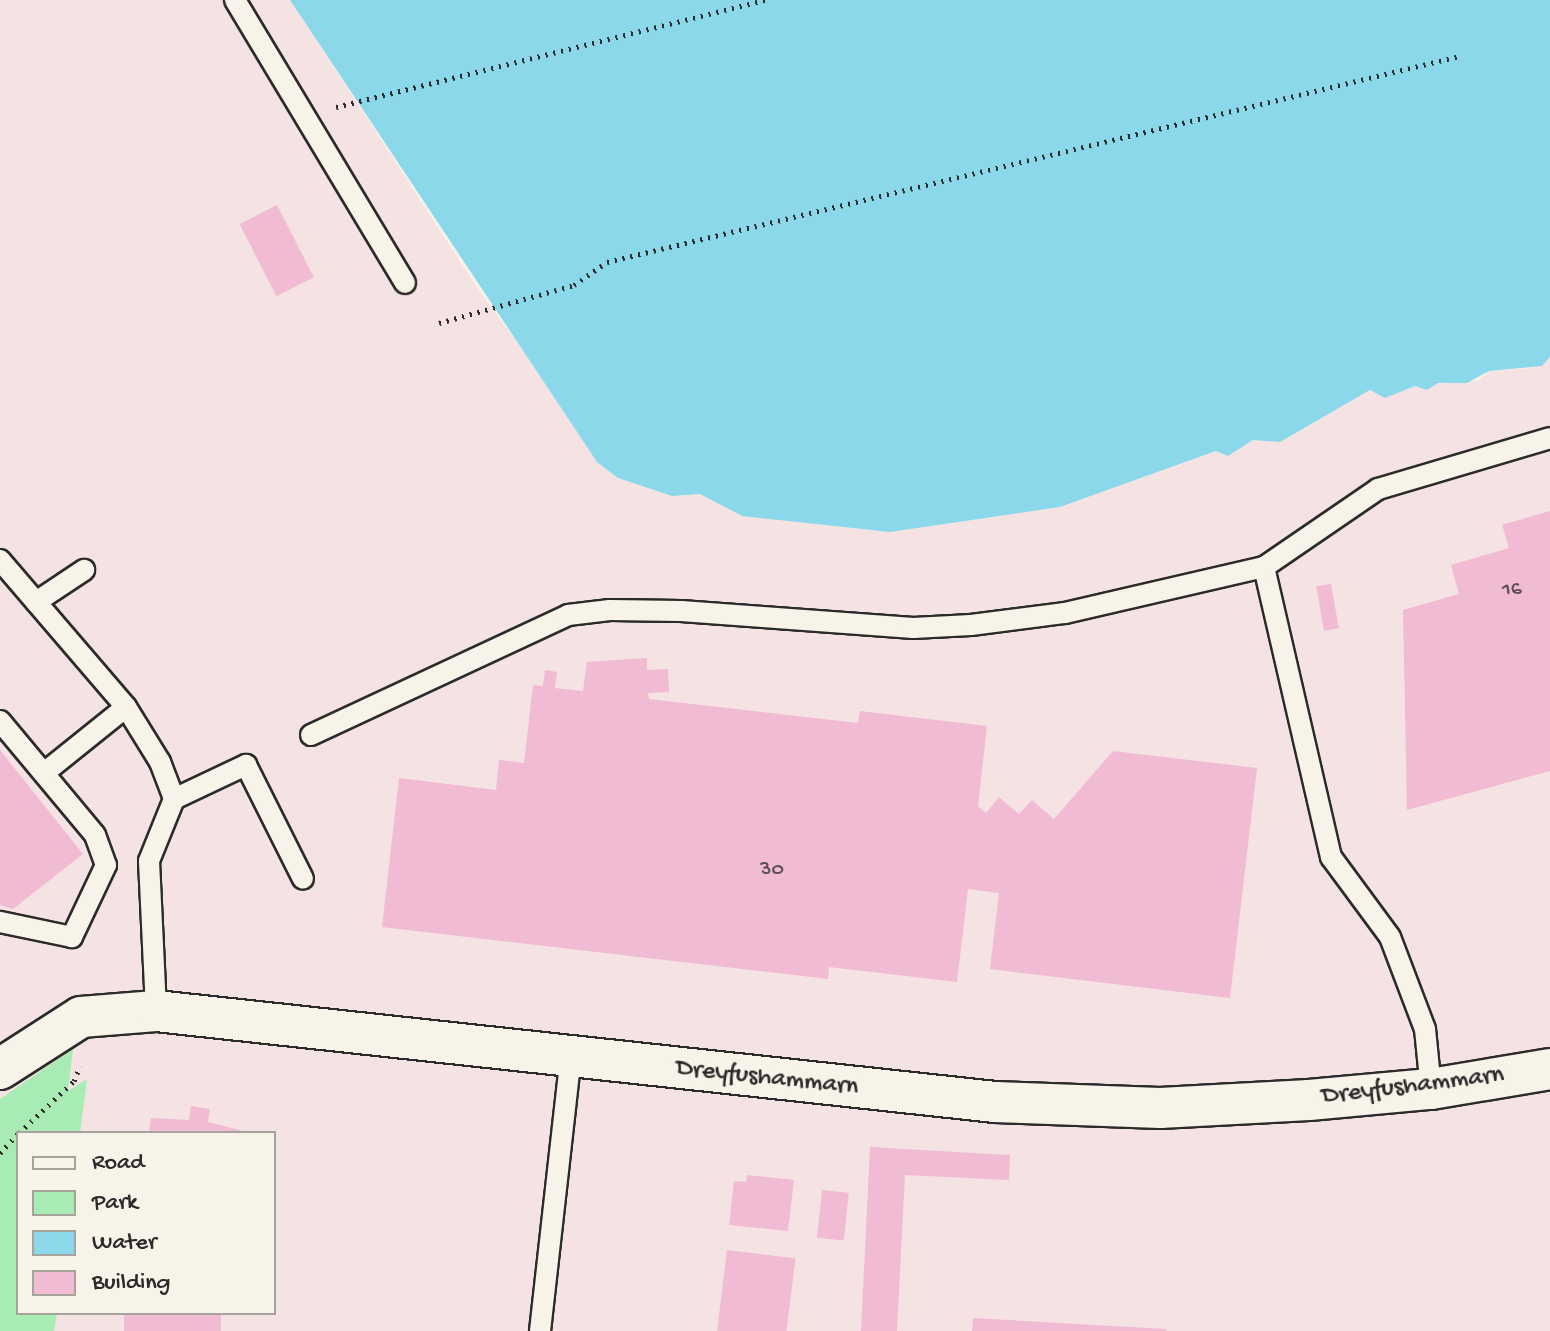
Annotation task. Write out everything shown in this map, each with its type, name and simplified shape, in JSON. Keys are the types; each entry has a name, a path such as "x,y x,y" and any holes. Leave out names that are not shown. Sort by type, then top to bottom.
{"street":[{"name":"Dreyfushammarn","path":"0,1069 81,1017 156,1011 815,1086 1055,1104 1160,1108 1431,1089 1550,1069"}],"lane":[{"path":"235,0 405,283"},
{"path":"311,735 568,615 610,610 681,611 913,628 971,625 1065,613 1264,567 1378,489 1550,438"},
{"path":"0,560 126,707 160,762 174,799 149,861 156,1011"},
{"path":"1264,567 1331,857 1390,937 1425,1029 1431,1089"},
{"path":"36,602 84,570"},
{"path":"44,773 126,707"},
{"path":"0,721 95,835 106,865 72,937 0,922"},
{"path":"174,799 246,765 303,879"},
{"path":"540,1331 571,1056"}],"path":[{"path":"362,99 766,0"},
{"path":"439,323 574,285 607,262 1460,56"},
{"path":"20,1131 74,1081 85,1054"},
{"path":"0,1153 16,1135"}],"shaded area":[{"path":"0,0 290,0 482,295 618,478 672,496 700,494 742,516 890,532 1060,507 1217,451 1228,456 1253,440 1280,442 1370,390 1385,398 1415,386 1479,380 1489,371 1534,368 1550,357 1550,1331 0,1331"}],"green space":[{"path":"73,1049 68,1091 87,1079 80,1131 16,1131 16,1315 57,1315 54,1331 0,1331 0,1099"}],"water":[{"path":"290,0 1550,0 1550,357 1542,366 1489,371 1467,383 1438,383 1427,390 1415,386 1385,398 1370,390 1280,442 1253,440 1228,456 1216,451 1060,507 890,532 742,516 700,494 672,496 618,478 597,462"}],"building":[{"path":"277,205 314,277 276,296 240,224"},
{"path":"1550,511 1550,771 1407,810 1403,610 1459,594 1451,565 1509,548 1502,525"},
{"path":"1331,584 1339,628 1324,631 1316,587"},
{"path":"647,658 647,670 668,669 669,692 648,693 649,699 858,723 860,711 987,726 978,806 986,813 999,797 1019,814 1032,800 1054,819 1113,751 1257,768 1230,998 990,969 999,893 968,889 957,982 829,967 828,979 382,927 399,778 496,790 499,760 524,763 533,685 543,686 545,670 557,672 555,688 583,691 587,662"},
{"path":"0,750 83,854 13,909 0,905"},
{"path":"191,1106 210,1109 208,1122 243,1131 149,1131 151,1118 189,1120"},
{"path":"870,1147 1010,1155 1009,1180 905,1175 897,1331 861,1331"},
{"path":"747,1175 794,1180 788,1231 729,1225 734,1181 746,1182"},
{"path":"822,1190 849,1193 844,1241 817,1238"},
{"path":"727,1250 795,1258 787,1331 717,1330"},
{"path":"124,1315 221,1315 221,1331 124,1331"},
{"path":"973,1318 1166,1329 1166,1331 972,1331"}]}
